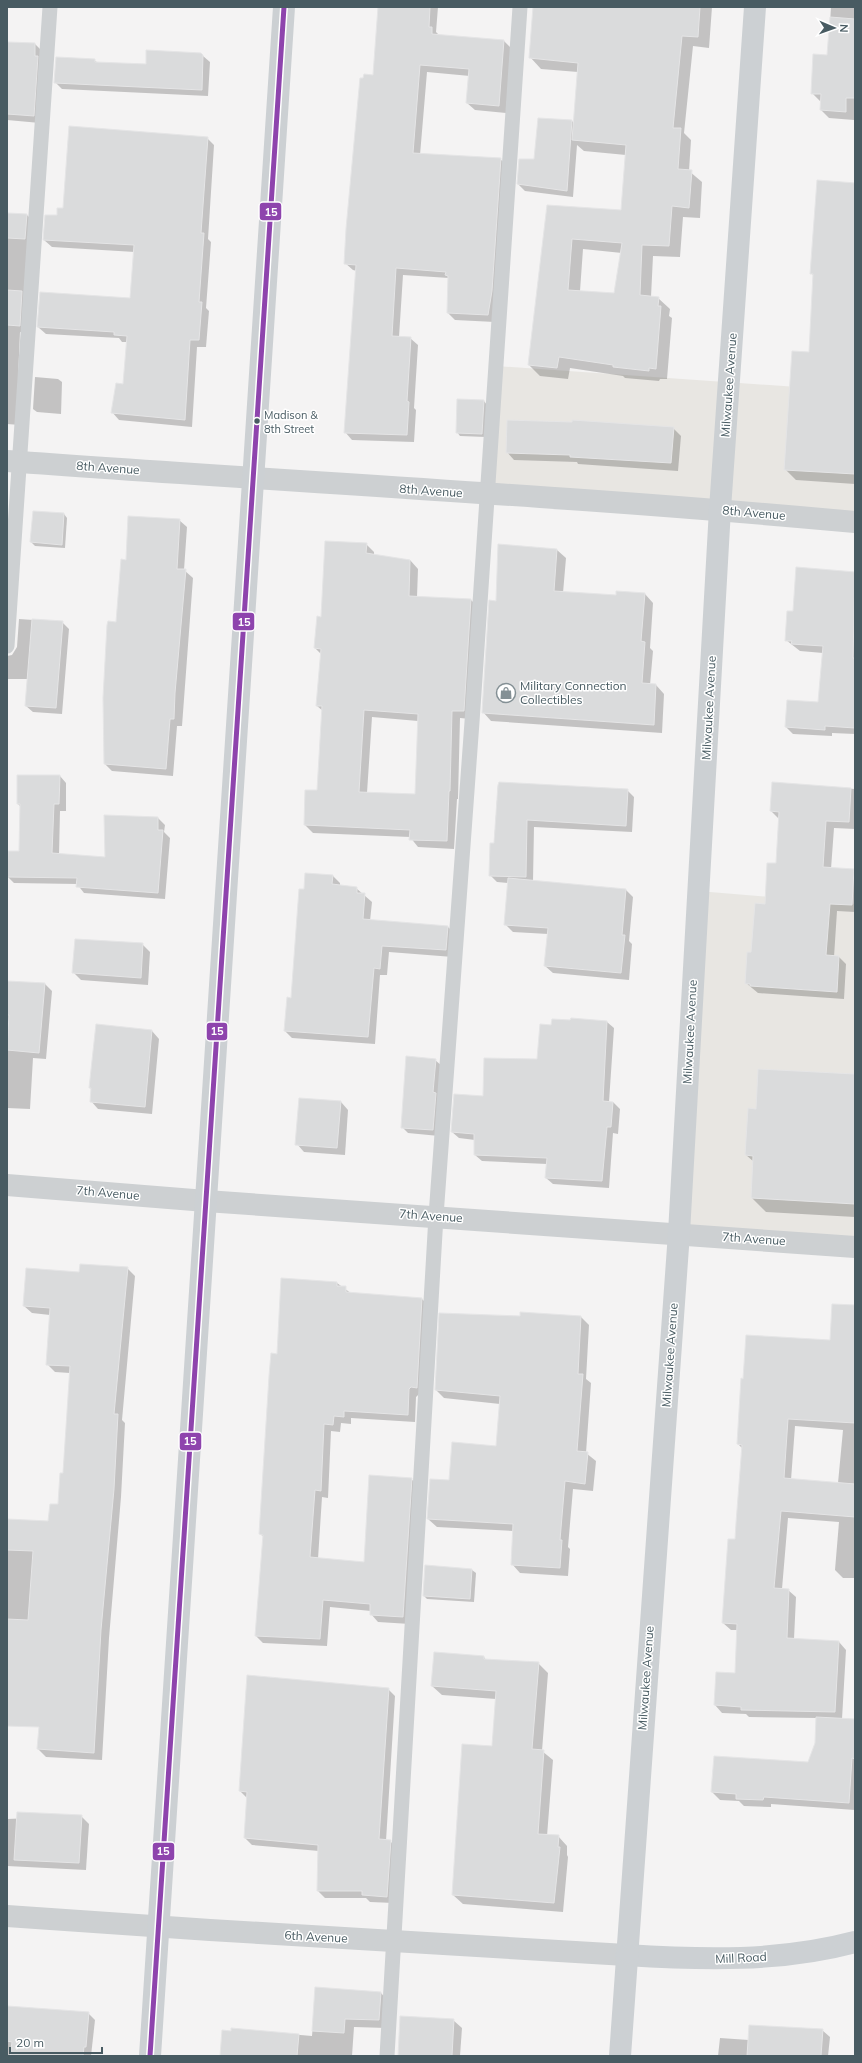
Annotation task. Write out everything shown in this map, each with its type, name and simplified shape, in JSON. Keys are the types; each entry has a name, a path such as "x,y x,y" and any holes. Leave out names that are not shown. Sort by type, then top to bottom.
{"street":[{"path":"150,2056 284,7"},
{"name":"Milwaukee Avenue","path":"620,2056 678,1233 720,509 755,7"},
{"name":"8th Avenue","path":"13,461 488,495 720,509 855,522"},
{"name":"7th Avenue","path":"7,1185 206,1201 678,1233 855,1247"},
{"name":"6th Avenue","path":"7,1916 158,1927 626,1955"},
{"name":"Mill Road","path":"626,1955 708,1960 750,1958 794,1955 855,1942"}],"lane":[{"path":"7,646 13,461 50,7"},
{"path":"386,2056 436,1216 488,495 520,7"}],"shaded area":[{"path":"496,366 855,391 855,522 488,495"},
{"path":"698,891 855,904 855,1247 679,1233"}],"building":[{"path":"378,7 430,7 429,27 432,27 432,34 504,40 499,106 466,103 469,69 420,65 413,153 501,158 492,291 488,315 447,313 448,276 445,275 446,272 396,268 392,336 411,337 407,401 409,402 407,435 344,433 356,265 344,264 346,229 360,78 363,78 364,74 373,75"},
{"path":"533,7 700,7 698,37 682,36 673,128 681,128 678,169 692,170 689,208 672,206 669,246 642,245 640,295 659,297 658,306 661,306 656,369 649,368 649,371 613,367 613,365 559,357 557,368 528,365 547,205 621,210 626,145 572,140 578,63 529,58","holes":["572,239 622,243 614,293 568,290"]},
{"path":"830,17 855,19 855,98 846,98 846,112 820,110 821,94 811,94 813,54 827,55"},
{"path":"7,42 35,43 35,56 38,56 34,116 7,114"},
{"path":"146,50 201,53 203,55 202,90 54,83 56,57 95,59 95,62 146,64"},
{"path":"538,118 572,120 567,191 517,184 519,159 534,159"},
{"path":"69,126 208,137 201,233 204,233 199,302 202,302 199,340 190,340 185,420 111,413 116,383 123,384 127,336 114,335 114,332 37,327 40,292 130,298 134,245 43,240 45,215 57,215 57,208 63,208"},
{"path":"817,180 855,183 855,474 784,470 792,351 809,352 813,274 810,274"},
{"path":"7,213 27,214 25,239 7,238"},
{"path":"7,290 22,291 20,326 7,325"},
{"path":"457,399 484,400 482,434 456,433"},
{"path":"507,420 572,422 572,420 674,427 671,463 570,457 570,455 506,453"},
{"path":"33,511 64,513 62,545 30,542"},
{"path":"128,516 180,519 177,569 186,569 174,719 170,719 166,769 104,764 103,698 107,625 108,621 116,622 121,559 126,560"},
{"path":"325,541 367,543 366,553 410,560 409,596 471,599 464,711 452,711 447,841 409,840 410,830 304,825 305,790 317,790 322,706 316,706 321,649 314,648 317,616 321,617","holes":["364,710 418,714 415,794 359,792"]},
{"path":"498,544 557,549 554,591 616,595 616,591 645,593 641,641 645,642 642,683 656,684 654,725 482,713 489,600 496,601"},
{"path":"796,567 855,572 853,658 855,658 855,728 825,726 825,730 785,727 787,700 818,702 823,646 791,644 792,641 785,641 787,611 793,611"},
{"path":"32,619 63,621 56,708 25,706"},
{"path":"17,775 60,775 59,804 54,804 52,853 105,857 104,815 158,817 158,830 163,830 158,893 76,887 77,878 7,877 8,851 19,851 20,804 17,804"},
{"path":"499,782 628,789 626,826 527,820 526,877 489,876 490,843 494,843"},
{"path":"772,782 851,788 849,822 826,821 823,867 854,869 852,905 830,904 826,955 839,956 837,992 750,986 750,984 745,984 747,952 751,952 755,903 765,904 767,863 776,863 779,812 770,811"},
{"path":"305,873 333,875 332,884 357,887 357,893 365,893 363,919 448,926 446,950 382,946 380,969 374,968 368,1037 284,1031 287,997 291,998 299,889 304,889"},
{"path":"508,878 626,889 622,935 625,935 621,973 544,966 548,928 504,925"},
{"path":"75,939 143,943 141,978 72,973"},
{"path":"7,981 45,983 39,1053 7,1050 9,1015 7,1015"},
{"path":"571,1018 607,1021 603,1101 613,1102 611,1127 607,1127 602,1181 545,1178 547,1158 474,1155 474,1134 451,1132 454,1094 483,1096 484,1058 537,1059 540,1024 551,1025 552,1019 570,1020"},
{"path":"96,1024 152,1030 145,1107 90,1102 91,1088 89,1088"},
{"path":"406,1056 436,1059 433,1092 436,1093 433,1130 401,1128"},
{"path":"758,1069 855,1074 855,1204 751,1198 753,1156 745,1155 748,1108 756,1109"},
{"path":"299,1098 341,1101 337,1148 295,1145"},
{"path":"80,1264 128,1267 114,1414 118,1414 114,1489 101,1630 94,1753 37,1749 39,1727 7,1726 7,1619 28,1620 33,1551 7,1550 7,1519 48,1521 50,1504 58,1504 60,1473 63,1473 70,1366 46,1365 50,1308 23,1306 26,1268 79,1272"},
{"path":"281,1278 337,1282 337,1286 346,1286 346,1292 422,1298 417,1388 411,1387 409,1389 408,1415 344,1411 344,1417 334,1416 333,1425 324,1424 321,1491 315,1490 310,1557 364,1562 369,1475 412,1478 403,1617 370,1615 370,1604 323,1600 320,1639 255,1636 263,1535 259,1534 269,1376 271,1353 277,1354"},
{"path":"832,1304 855,1305 855,1423 788,1419 784,1478 855,1484 855,1517 781,1511 774,1588 789,1589 787,1638 839,1641 835,1712 741,1710 741,1707 714,1705 716,1672 735,1673 737,1624 722,1623 728,1539 735,1539 742,1445 737,1444 741,1378 743,1379 746,1335 830,1340"},
{"path":"520,1312 581,1316 578,1374 583,1374 577,1451 588,1452 585,1484 565,1481 560,1540 562,1540 560,1568 511,1565 513,1524 427,1519 430,1479 449,1480 452,1442 496,1446 500,1396 435,1390 439,1313 520,1316"},
{"path":"425,1565 472,1569 470,1599 423,1596"},
{"path":"434,1652 484,1656 484,1659 539,1662 532,1749 544,1750 538,1834 559,1835 558,1847 560,1847 554,1903 452,1895 462,1744 492,1746 496,1691 431,1686"},
{"path":"247,1675 389,1688 379,1839 391,1840 387,1897 362,1895 362,1891 317,1891 318,1845 244,1838 247,1792 239,1791"},
{"path":"816,1717 855,1719 855,1759 852,1758 849,1803 764,1797 763,1800 736,1799 736,1794 711,1792 714,1756 808,1762 815,1743"},
{"path":"17,1812 82,1815 79,1863 14,1860"},
{"path":"315,1987 381,1992 379,2020 345,2019 344,2033 312,2031"},
{"path":"7,2006 89,2012 86,2047 84,2047 83,2056 10,2056 12,2042 7,2041"},
{"path":"400,2016 454,2019 452,2056 398,2056"},
{"path":"749,2025 823,2029 821,2056 747,2056"},
{"path":"231,2028 299,2034 297,2056 220,2056 222,2030 231,2031"}],"transit line":[{"name":"15","path":"150,2056 284,7"}],"place":[{"name":"Madison & 8th Street","path":"257,421"},
{"name":"Military Connection Collectibles","path":"506,693"}]}
